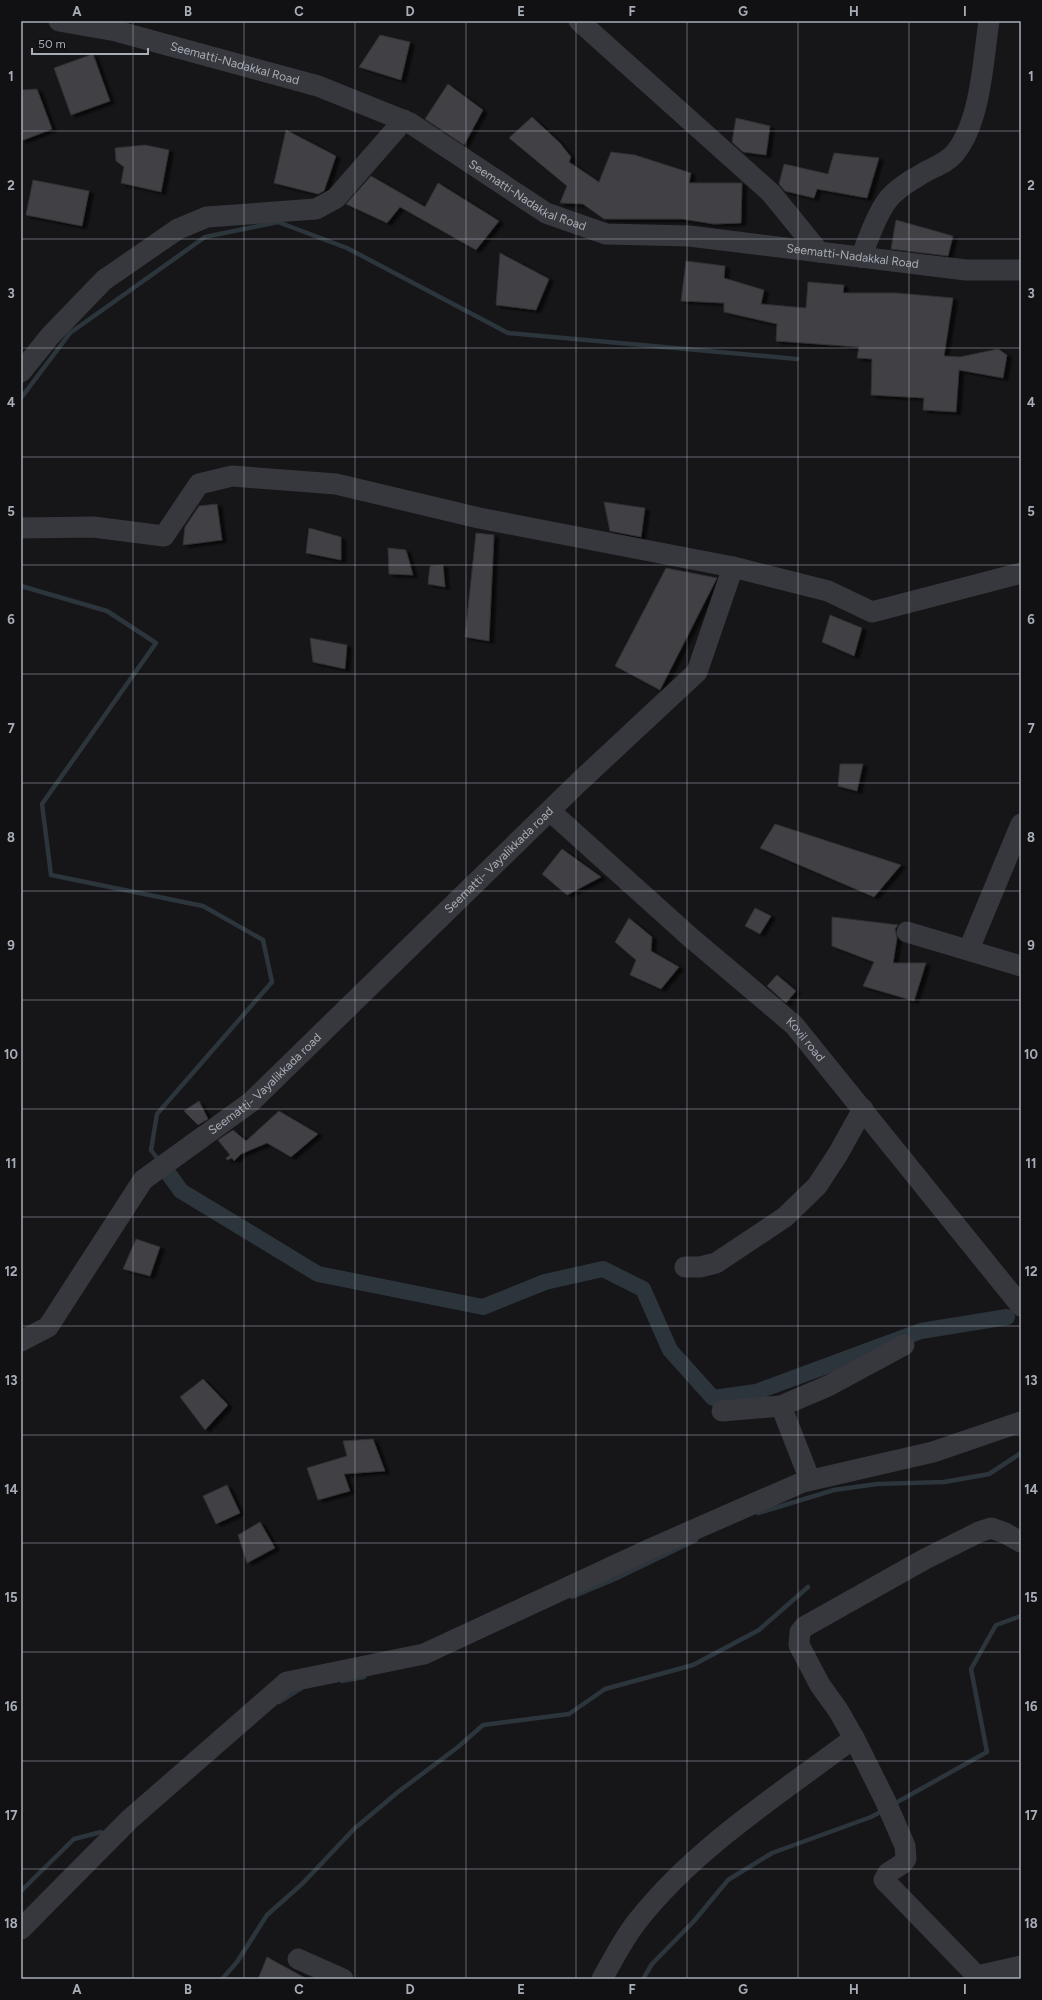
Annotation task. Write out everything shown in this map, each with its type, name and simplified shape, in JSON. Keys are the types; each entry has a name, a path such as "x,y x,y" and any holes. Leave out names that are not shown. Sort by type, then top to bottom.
{"street":[{"name":"Seematti-Nadakkal Road","path":"59,21 116,31 318,86 410,123 546,213 606,234 689,236 966,270 1021,270"},
{"path":"579,21 771,193 819,252"},
{"path":"861,257 880,214 893,193 918,176 942,164 955,152 968,130 978,99 989,21"},
{"path":"21,372 50,336 104,280 178,229 207,216 316,209 336,198 404,120"},
{"path":"21,528 93,527 164,536 198,484 232,476 336,484 479,518 733,568 828,591 872,612 1021,574"},
{"name":"Seematti- Vayalikkada road","path":"21,1341 48,1327 143,1180 251,1102 550,811 696,672 733,568"},
{"name":"Kovil road","path":"550,811 690,937 794,1025 1021,1306"},
{"path":"969,949 1021,824"},
{"path":"907,932 969,949 1021,966"},
{"path":"685,1267 700,1267 716,1263 786,1217 816,1186 838,1154 863,1109"},
{"path":"722,1411 781,1406 828,1386 904,1345"},
{"path":"781,1406 810,1480"},
{"path":"21,1929 130,1819 287,1682 424,1654 650,1549 810,1480 933,1452 1021,1422"},
{"path":"1021,1542 1005,1533 991,1528 979,1532 925,1559 804,1627 800,1632 799,1645 820,1685 838,1710 854,1738 888,1807 906,1853 906,1859 902,1864 888,1873 884,1880 976,1977 1021,1966"},
{"path":"602,1979 638,1920 682,1871 854,1738"},
{"path":"298,1959 343,1979"}],"building":[{"path":"380,35 410,42 401,80 359,67"},
{"path":"93,54 110,101 71,115 54,68"},
{"path":"448,84 483,110 464,145 425,119"},
{"path":"37,89 52,129 21,141 21,90"},
{"path":"532,117 560,143 571,157 569,162 599,182 611,152 635,155 691,173 689,183 742,183 741,223 714,224 682,219 604,219 583,204 560,203 567,186 509,138"},
{"path":"736,118 770,126 766,155 743,152 732,142"},
{"path":"286,130 336,156 324,191 318,194 274,183"},
{"path":"145,145 169,150 161,192 121,183 124,167 116,161 115,148"},
{"path":"834,153 879,158 867,198 817,189 814,198 785,191 779,184 784,164 828,174"},
{"path":"371,176 425,207 438,183 499,221 476,250 400,207 387,223 346,204"},
{"path":"33,180 89,191 82,226 26,215"},
{"path":"896,220 953,236 948,256 891,249"},
{"path":"500,253 549,279 536,310 496,305"},
{"path":"686,261 725,266 724,278 764,290 761,304 806,308 808,282 844,285 843,293 896,293 953,298 944,356 960,357 998,349 1007,355 1003,378 959,370 956,412 923,410 924,398 871,395 872,359 857,358 859,347 776,341 777,324 724,312 724,303 681,301"},
{"path":"604,502 645,508 641,537 610,531"},
{"path":"217,504 222,540 183,545 185,527 199,506"},
{"path":"309,528 341,537 341,560 306,553"},
{"path":"476,533 494,535 489,641 465,637"},
{"path":"388,548 406,550 413,575 389,574"},
{"path":"443,565 445,587 428,584 430,566"},
{"path":"666,568 717,578 660,690 615,666"},
{"path":"830,615 862,628 854,656 822,642"},
{"path":"310,638 347,645 345,669 313,662"},
{"path":"840,764 863,764 857,791 838,786"},
{"path":"775,824 901,865 874,897 760,848"},
{"path":"562,849 601,877 567,895 542,874"},
{"path":"755,908 771,916 760,934 745,926"},
{"path":"832,917 898,925 895,929 897,938 893,963 926,963 914,1001 863,986 874,962 832,946"},
{"path":"629,918 652,937 651,951 679,967 661,989 630,975 636,960 615,942"},
{"path":"777,975 796,991 786,1003 767,986"},
{"path":"199,1101 208,1119 198,1125 184,1111"},
{"path":"279,1111 318,1134 291,1157 267,1143 241,1154 234,1161 232,1158 227,1160 226,1158 230,1155 218,1140 233,1130 246,1141"},
{"path":"136,1239 160,1247 150,1276 123,1269"},
{"path":"203,1379 228,1405 205,1430 180,1397"},
{"path":"373,1439 385,1471 344,1474 350,1491 318,1500 307,1468 347,1456 343,1441"},
{"path":"227,1485 240,1513 216,1524 203,1496"},
{"path":"260,1522 275,1548 247,1563 238,1535"},
{"path":"267,1957 307,1979 258,1979"}],"waterway":[{"path":"21,398 70,333 205,237 278,222 347,248 508,333 797,359"},
{"path":"21,586 107,611 156,643 42,804 51,875 203,906 263,940 272,982 157,1114 151,1150 157,1158"},
{"path":"168,1173 181,1191 318,1274 483,1307 545,1282 603,1269 643,1289 670,1350 713,1398 756,1392 921,1331 1007,1317"},
{"path":"758,1513 834,1490 877,1484 944,1482 989,1474 1021,1453"},
{"path":"572,1597 615,1579 696,1540"},
{"path":"222,1979 237,1962 267,1915 303,1883 354,1829 398,1792 458,1747 483,1725 569,1714 605,1689 693,1665 759,1630 808,1587"},
{"path":"892,1805 987,1752 971,1669 996,1625 1021,1616"},
{"path":"342,1681 364,1677"},
{"path":"279,1702 303,1687"},
{"path":"643,1979 652,1964 694,1921 728,1880 772,1853 871,1817 884,1810"},
{"path":"21,1891 74,1839 101,1832"}]}
